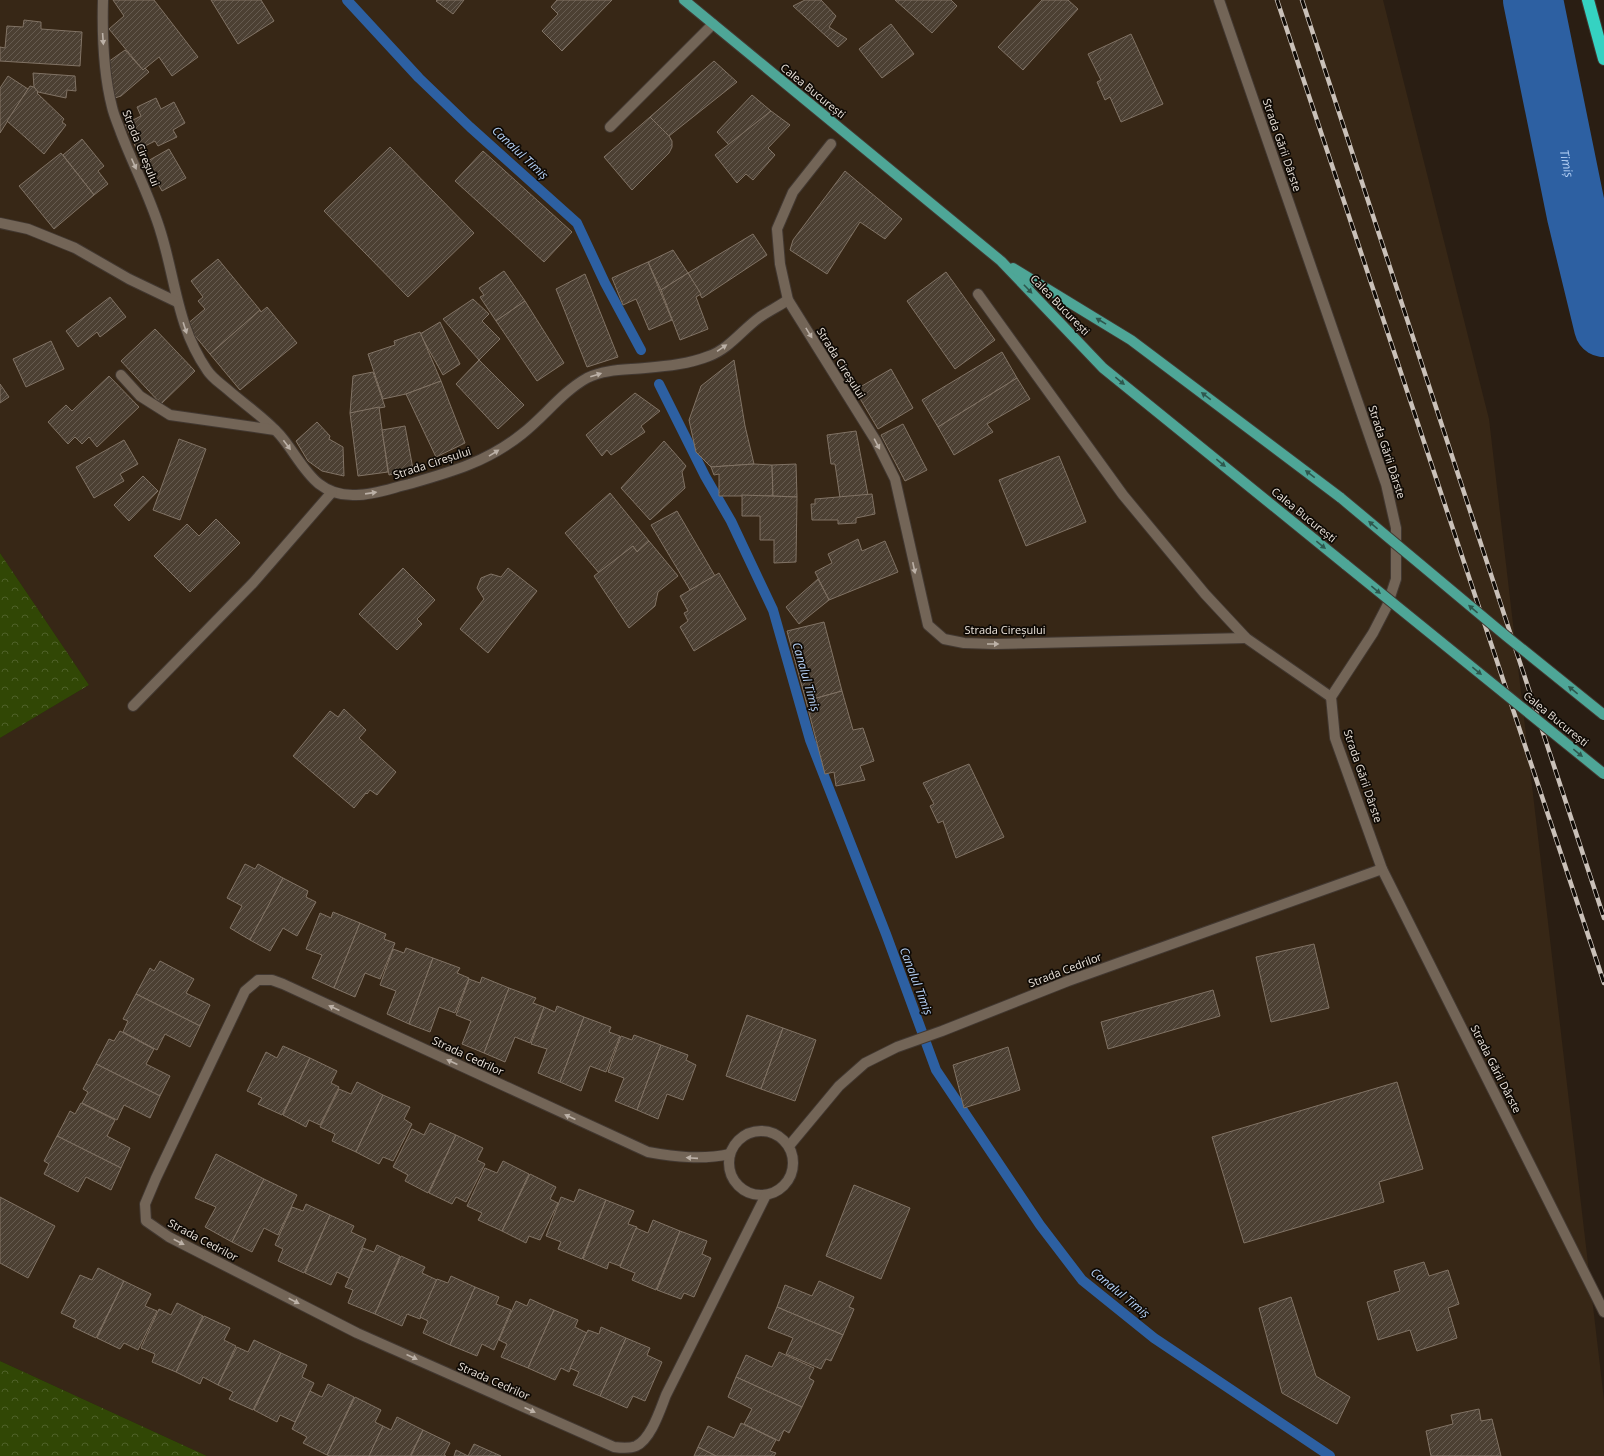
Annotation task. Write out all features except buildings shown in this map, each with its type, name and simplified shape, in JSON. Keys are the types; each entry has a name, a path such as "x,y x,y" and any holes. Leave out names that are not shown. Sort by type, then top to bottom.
{"highway":[{"path":"1588,0 1604,59"}],"main road":[{"name":"Calea București","path":"684,0 1001,261 1103,368 1604,774"},
{"name":"Calea București","path":"1001,261 1131,340 1342,498 1506,636 1604,715"}],"street":[{"name":"Strada Cireșului","path":"103,0 102,29 104,65 112,109 128,152 150,201 162,235 177,302 189,340 209,373 275,430 288,445 299,463 315,481 332,492 355,496 379,492 452,472 490,456 521,435 549,411 571,388 590,377 614,370 682,363 711,356 734,340 760,317 788,300"},
{"name":"Strada Gării Dârste","path":"1219,0 1386,484 1396,528 1396,579 1386,606 1374,633 1331,697 1335,738 1382,869 1604,1312"},
{"path":"610,127 713,24"},
{"name":"Strada Cireșului","path":"831,144 792,192 777,229 780,264 788,300 876,441 895,479 928,625 944,639 964,643 995,644 1246,638"},
{"path":"0,223 28,229 75,248 129,279 177,302"},
{"path":"978,294 1123,495 1205,594 1246,638 1331,697"},
{"path":"121,375 140,396 170,415 275,430"},
{"path":"133,706 253,583 332,492"},
{"name":"Strada Cedrilor","path":"789,1146 839,1086 865,1063 897,1047 942,1031 1068,981 1382,869"},
{"name":"Strada Cedrilor","path":"730,1154 713,1158 696,1159 648,1152 282,984 272,980 258,980 245,992 156,1178 145,1204 146,1221 169,1237 357,1333 614,1447 626,1448 636,1446 646,1438 655,1422 666,1395 766,1195"},
{"path":"763,1131 773,1133 782,1138 789,1146 793,1156 794,1166 790,1177 784,1186 766,1195 756,1195 746,1191 737,1184 729,1165 730,1154 735,1144 743,1137 752,1132 763,1131"}],"shaded area":[{"path":"0,0 1383,0 1489,419 1604,1400 1604,1456 207,1456 0,1361 0,738 89,685 0,553"}],"green space":[{"path":"0,553 89,685 0,738"},
{"path":"0,1361 207,1456 0,1456"}],"waterway":[{"name":"Canalul Timiș","path":"347,0 419,78 470,127 577,223 605,283 641,350"},
{"name":"Timiș","path":"1533,0 1577,216 1604,327"},
{"name":"Canalul Timiș","path":"659,384 705,476 731,521 773,610 810,740 886,934 936,1070 1040,1225 1082,1280 1154,1338 1330,1456"}],"railway":[{"path":"1277,0 1604,983"},
{"path":"1302,0 1604,918"}]}
